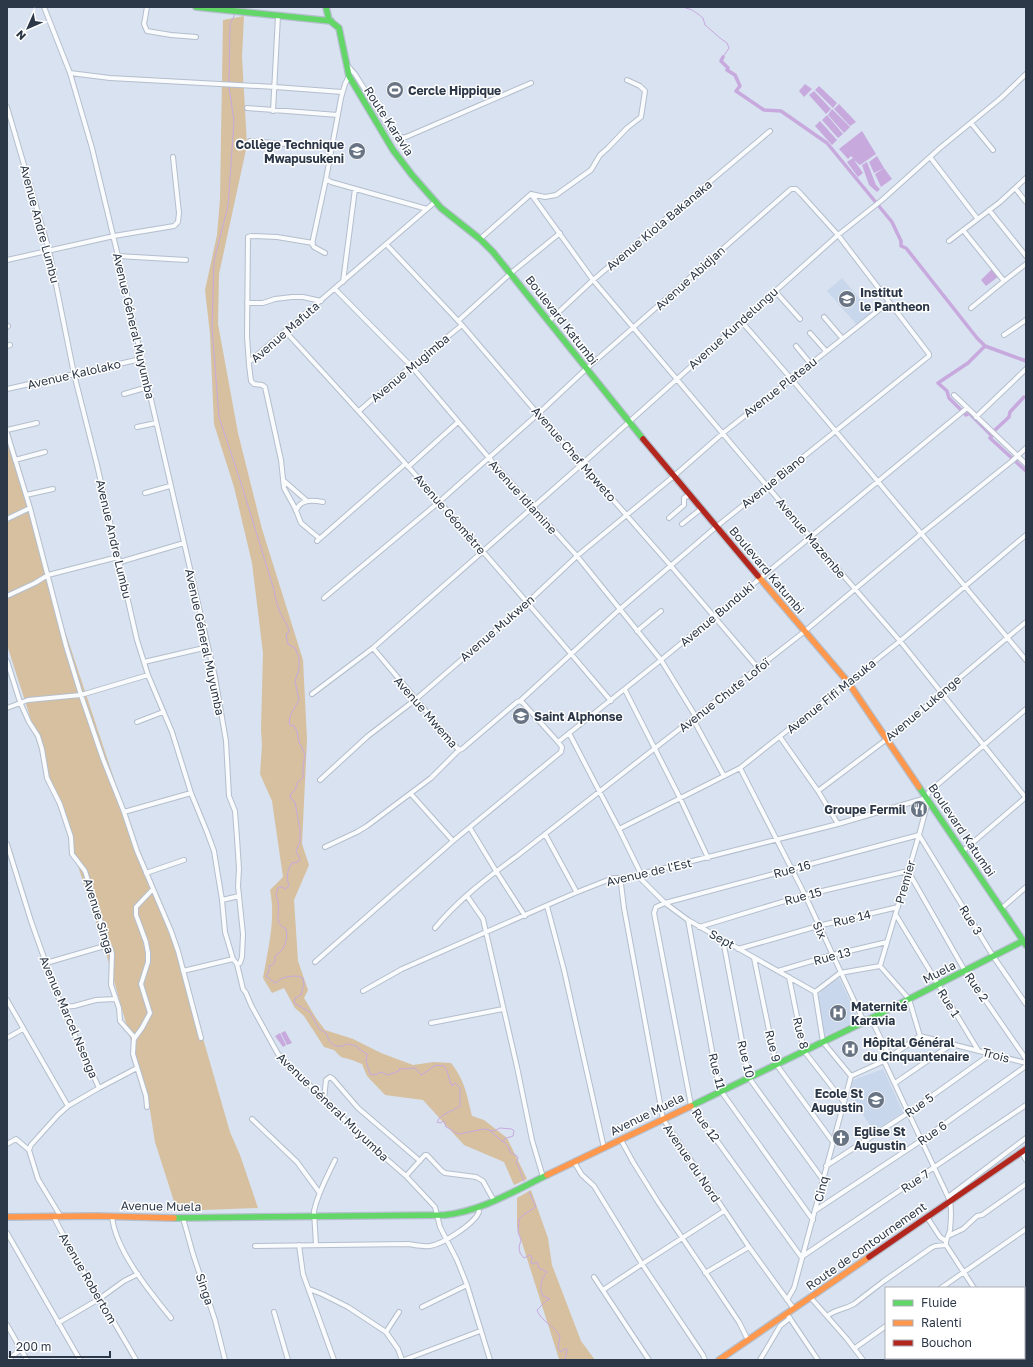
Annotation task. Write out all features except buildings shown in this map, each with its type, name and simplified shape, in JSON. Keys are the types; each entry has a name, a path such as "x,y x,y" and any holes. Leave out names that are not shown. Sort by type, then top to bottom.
{"street":[{"name":"Avenue Géneral Muyumba","path":"44,7 70,73 92,148 114,236 208,647 226,741 229,792 234,811 238,838 239,896 243,936 242,957 240,963 237,964 243,990 246,993 276,1051 284,1061 368,1143 406,1176 435,1207 440,1227 457,1260 467,1285 490,1360"},
{"path":"147,7 144,24 147,31 196,37"},
{"path":"196,7 331,21"},
{"name":"Route Karavia","path":"326,7 327,14 331,21 339,28 349,76 393,150 435,202 467,228"},
{"path":"323,20 327,14"},
{"path":"273,111 278,16"},
{"path":"347,65 355,74 391,131 396,136 401,138 531,83"},
{"path":"70,73 110,78 342,92"},
{"name":"Avenue Kundelungu","path":"628,422 838,235 882,200 930,157 1001,98 1026,74"},
{"path":"325,253 314,247 312,242 326,179 342,92 349,76"},
{"path":"480,239 531,194 548,197 561,193 577,179 591,170 600,155 627,128 640,118 642,114 645,91 640,86 627,80"},
{"name":"Avenue Andre Lumbu","path":"7,107 49,250 74,374 120,562 137,640 148,675 172,732 191,793 214,851 222,900 225,932 233,959 237,964"},
{"path":"247,108 338,115"},
{"path":"971,123 993,150"},
{"name":"Avenue Kiola Bakanaka","path":"549,321 593,280 770,131"},
{"path":"250,141 332,148"},
{"path":"7,260 114,236 172,227 177,224 179,213 174,157"},
{"path":"930,157 978,218"},
{"path":"949,241 1026,178"},
{"path":"326,179 331,182 427,209"},
{"path":"1015,188 1026,202"},
{"path":"342,283 355,189"},
{"name":"Avenue Abidjan","path":"324,598 439,502 586,369 789,190 794,189 801,194 838,235"},
{"name":"Avenue Mazembe","path":"531,194 593,280 676,379 723,432 810,538 900,641 1026,798"},
{"name":"Avenue Mafuta","path":"407,465 318,539 303,526 285,490 281,460 265,387 252,382 249,362 336,289 435,202"},
{"path":"988,210 1026,256"},
{"name":"Boulevard Katumbi","path":"467,228 480,239 511,273 628,422 848,682 1025,943"},
{"path":"963,230 1004,281"},
{"path":"458,321 511,273 560,233"},
{"path":"838,235 888,302"},
{"path":"249,362 247,303 249,237 277,237 312,242"},
{"name":"Avenue Chef Mpweto","path":"386,244 462,325 758,668"},
{"path":"118,256 186,260"},
{"path":"971,308 1026,264"},
{"name":"Avenue Idiamine","path":"336,289 412,367 489,458 577,556 661,660 694,718 724,776"},
{"path":"775,291 800,319"},
{"path":"247,303 263,303 275,299 292,297 302,297 321,301"},
{"name":"Avenue Plateau","path":"674,476 723,432 888,302"},
{"name":"Avenue Biano","path":"571,653 716,527 930,354 888,302"},
{"path":"824,317 842,338"},
{"path":"1004,335 1026,320"},
{"path":"741,321 792,378 1026,660"},
{"name":"Avenue Mugimba","path":"359,411 377,394 462,325"},
{"name":"Avenue Géomètre","path":"285,332 407,465 528,602 611,701"},
{"path":"810,333 826,351"},
{"path":"796,346 810,364"},
{"name":"Avenue Kalolako","path":"7,389 141,359"},
{"path":"976,417 1026,369"},
{"path":"124,394 148,387"},
{"path":"954,395 966,410 976,417 1016,458 1026,464"},
{"name":"Avenue Bunduki","path":"558,742 625,690 966,410"},
{"path":"407,465 458,422"},
{"path":"312,694 373,648 533,508 628,422"},
{"path":"7,430 37,423"},
{"path":"138,427 156,423"},
{"path":"7,434 30,508 66,646 81,695 103,759 146,873 171,931 201,1038"},
{"name":"Avenue Chute Lofoï","path":"435,928 449,911 496,871 805,631 922,533 1016,458 1026,448"},
{"path":"15,460 45,452"},
{"name":"Avenue Mukwen","path":"320,780 368,736 415,700 528,602 577,556 674,476"},
{"path":"283,480 307,501"},
{"path":"145,494 170,486"},
{"path":"26,495 53,489"},
{"path":"669,518 684,505 684,498 688,494"},
{"path":"296,513 300,504 307,501 322,502"},
{"path":"7,519 30,508"},
{"path":"682,524 700,508"},
{"name":"Avenue Fifi Masuka","path":"620,829 740,768 900,641 1026,535"},
{"path":"120,562 184,543"},
{"path":"7,596 48,574 118,557"},
{"path":"637,631 661,611"},
{"name":"Avenue Lukenge","path":"818,791 887,739 1026,622"},
{"path":"144,662 208,647"},
{"name":"Avenue Mwema","path":"373,648 415,700 459,750 520,701 571,653"},
{"name":"Avenue Singa","path":"7,661 20,702 29,722 38,736 42,749 46,775 60,804 71,837 72,854 86,871 108,945 111,949 110,979 119,1008 120,1021 132,1034 134,1039"},
{"path":"7,708 20,702 40,698 81,695 148,675"},
{"path":"625,690 680,798 708,858"},
{"path":"314,962 453,841 559,754 562,748 558,742 520,701"},
{"path":"926,798 929,792 1026,709"},
{"path":"137,722 163,712"},
{"name":"Sept","path":"568,733 620,829 639,874 665,903 699,927 815,992"},
{"path":"780,737 818,791 838,824"},
{"path":"325,847 367,826 431,778 459,750"},
{"name":"Six","path":"740,768 790,869 805,895 818,926 864,1022"},
{"path":"124,812 191,793"},
{"path":"411,794 453,841"},
{"name":"Avenue de l'Est","path":"363,991 402,969 613,878 623,878 708,858 838,824 926,798"},
{"name":"Premier","path":"880,966 919,835 927,805 926,798"},
{"path":"963,851 1026,798"},
{"path":"470,828 525,916"},
{"path":"545,834 576,893"},
{"name":"Rue 16","path":"665,903 919,835"},
{"name":"Rue 3","path":"919,835 994,956 1026,1004"},
{"name":"Avenue Marcel Nsenga","path":"7,844 31,921 62,1007 99,1088 68,1106 39,1135 29,1150"},
{"path":"146,873 184,860"},
{"name":"Rue 15","path":"699,927 805,895 908,871"},
{"name":"Rue 2","path":"908,871 965,971 1026,1059"},
{"name":"Avenue du Nord","path":"623,878 621,884 624,908 663,1119 749,1247 794,1309"},
{"path":"1002,908 1026,887"},
{"path":"147,1107 146,1096 134,1054 134,1039 150,1013 141,984 148,962 148,953 146,942 136,916 136,907 153,889"},
{"path":"222,900 239,896"},
{"path":"467,896 483,919 532,1140 543,1177"},
{"name":"Rue 12","path":"665,903 656,907 654,911 691,1105 803,1257"},
{"path":"547,906 564,970 604,1148"},
{"name":"Rue 14","path":"738,948 818,926 898,908"},
{"name":"Rue 1","path":"896,915 937,985 978,1050"},
{"name":"Rue 11","path":"688,920 717,1078 721,1091 813,1220"},
{"name":"Rue 10","path":"723,940 748,1078 823,1180"},
{"name":"Rue 13","path":"778,971 832,955 887,942"},
{"name":"Muela","path":"864,1022 994,956 1025,943"},
{"path":"46,963 108,945"},
{"name":"Rue 9","path":"754,958 776,1064 833,1142"},
{"path":"183,971 233,959"},
{"path":"880,966 909,999 920,1036 884,1061 851,1076 823,1042 815,992 840,973 880,966"},
{"name":"Rue 8","path":"789,977 804,1051 843,1102"},
{"path":"62,1007 74,1006 90,1000 115,999"},
{"path":"7,1000 68,1106"},
{"path":"431,1023 503,1009"},
{"path":"871,1019 890,1057"},
{"name":"Avenue Muela","path":"7,1217 112,1216 183,1218 438,1216 458,1214 478,1209 494,1202 864,1022"},
{"path":"7,1038 23,1029"},
{"name":"Trois","path":"920,1036 1026,1063"},
{"path":"895,1083 952,1044"},
{"name":"Rue 5","path":"826,1166 908,1113 991,1054"},
{"path":"884,1061 949,1199 952,1213 950,1219 950,1230 946,1241"},
{"name":"Rue 6","path":"816,1210 922,1140 1026,1066"},
{"path":"99,1088 137,1068"},
{"name":"Cinq","path":"787,1300 794,1288 803,1257 851,1076"},
{"path":"324,1099 326,1080 330,1077 358,1108 420,1161"},
{"name":"Rue 7","path":"803,1257 1026,1105"},
{"path":"252,1119 297,1162 319,1192"},
{"path":"949,1199 1026,1138"},
{"path":"7,1144 16,1139 29,1150 38,1179 61,1217"},
{"path":"621,1140 639,1172 739,1322 748,1340"},
{"path":"1024,1151 1026,1160"},
{"name":"Route de contournement","path":"719,1360 748,1340 789,1316 794,1309 927,1217 949,1199 1024,1151"},
{"path":"406,1176 427,1154 445,1173 476,1177 483,1181 494,1202"},
{"path":"316,1245 314,1209 319,1192 335,1160"},
{"path":"574,1162 582,1175 594,1186 642,1264 705,1360"},
{"path":"827,1316 836,1309 849,1307 854,1304 931,1248 946,1241 963,1229 977,1216 982,1215 1026,1184"},
{"path":"255,1246 408,1244 427,1247 447,1239 472,1221 478,1215 478,1209"},
{"path":"603,1290 724,1210"},
{"path":"112,1216 113,1227 138,1274 171,1318"},
{"name":"Avenue Robertom","path":"54,1217 99,1299 136,1360"},
{"path":"927,1217 940,1237 946,1241 973,1287"},
{"name":"Singa","path":"183,1218 193,1254 216,1320 225,1360"},
{"path":"942,1287 1026,1229"},
{"path":"7,1233 80,1360"},
{"path":"299,1245 303,1274 334,1360"},
{"path":"705,1273 749,1247"},
{"path":"58,1323 99,1299 124,1281 138,1274"},
{"path":"594,1277 649,1360"},
{"path":"422,1307 467,1285"},
{"path":"309,1289 348,1307 386,1332 398,1349 403,1360 480,1331"},
{"path":"811,1298 863,1360"},
{"path":"274,1312 288,1360"},
{"path":"386,1332 399,1312"},
{"path":"760,1360 780,1326 789,1316 818,1360"},
{"path":"7,1325 27,1360"},
{"path":"854,1348 885,1327"},
{"path":"8,1360 21,1349"}],"shaded area":[{"path":"244,16 242,57 247,145 219,274 218,324 238,433 262,529 303,660 307,740 302,844 309,865 294,900 298,961 308,990 304,998 325,1030 353,1039 381,1053 413,1065 434,1062 451,1063 462,1082 472,1116 484,1120 507,1138 527,1179 514,1185 504,1162 464,1145 423,1100 385,1095 367,1076 362,1064 341,1057 334,1050 324,1047 304,1016 295,1008 284,988 272,993 263,978 272,923 272,901 270,890 283,877 272,801 260,774 262,745 263,653 252,563 234,487 214,424 210,334 205,290 217,235 220,199 223,20"},
{"path":"805,84 812,89 804,97 799,91"},
{"path":"819,86 837,103 833,108 815,90"},
{"path":"814,91 831,109 826,114 809,95"},
{"path":"839,104 856,122 850,126 834,109"},
{"path":"832,109 850,127 844,133 828,115"},
{"path":"827,115 843,134 838,138 822,120"},
{"path":"820,121 837,140 832,145 815,126"},
{"path":"862,131 876,154 860,165 854,160 863,173 858,177 847,162 853,158 851,156 848,159 839,149"},
{"path":"877,156 884,168 874,173 869,162"},
{"path":"867,162 876,185 880,189 877,192 869,185 862,165"},
{"path":"884,168 892,179 881,187 875,174"},
{"path":"993,268 999,276 986,286 981,280"},
{"name":"Institut le Pantheon","path":"842,278 872,313 857,325 827,291"},
{"path":"7,438 61,619 126,815 179,955 230,1132 240,1155 258,1208 177,1211 155,1142 149,1104 106,953 7,645"},
{"name":"Maternité Karavia","path":"839,978 859,1020 824,1036 818,997 826,987"},
{"path":"285,1031 292,1043 287,1045 281,1033"},
{"path":"280,1033 286,1045 283,1047 275,1036"},
{"name":"Ecole St Augustin","path":"883,1069 903,1112 874,1131 859,1109 850,1090 853,1080"},
{"path":"531,1190 548,1238 552,1265 581,1341 595,1360 559,1360 517,1227 517,1198"}],"waterway":[{"path":"683,7 692,10 703,18 705,25 727,43 729,48 723,57"},
{"path":"229,84 230,24 235,14"},
{"path":"723,57 721,61 728,68 727,70 735,75 740,86 736,91 764,110 781,111 827,143 892,222 901,241 901,246 906,248 977,338 985,346 1026,361"},
{"path":"229,87 234,121 228,206 214,261 212,328 219,417 241,483 277,604 287,624 289,632 286,634 288,644 295,648 299,657 299,669 295,681 299,700 290,715 289,722 290,725 294,726 297,731 299,742 305,754 303,778 298,782 295,790 290,795 291,799 295,802 300,830 300,842 296,851 300,859 298,862 292,863 289,869 287,877 289,886 285,889 282,887 278,888 276,894 278,901 278,921 286,929 287,937 284,947 276,955 274,964 269,966 269,971 266,976 275,983 282,978 296,976 303,978 304,984 301,995 295,998 294,1003 310,1012 319,1029 326,1033 333,1045 343,1046 348,1044 357,1046 367,1054 366,1061 370,1074 375,1075 381,1072 388,1075 399,1071 399,1069 415,1068 421,1075 436,1065 444,1066 452,1086 455,1083 460,1088 460,1106 441,1117 437,1122 440,1123 444,1121 446,1127 459,1134 484,1129 494,1131 500,1128 512,1129 514,1131 513,1136 504,1139 504,1142 508,1146 510,1152 517,1156 518,1158 516,1162 524,1181"},
{"path":"985,346 968,363 938,383 947,391 949,398 966,415 969,413 992,436 990,438 1026,471"},
{"path":"992,435 994,431 1009,417 1010,412 1024,397"},
{"path":"489,1130 503,1142"},
{"path":"529,1192 536,1207 519,1219 518,1232 521,1240 519,1247 520,1253 524,1258 530,1255 532,1257 531,1263 533,1264 537,1262 539,1268 547,1272 542,1280 541,1290 543,1296 550,1299 537,1310 541,1317 560,1336 558,1348 561,1352 567,1349 565,1360"}],"traffic: fast":[{"path":"196,7 331,21"},
{"path":"326,7 329,20 339,28 349,76 393,150 412,175 441,208 480,239 493,252 643,439"},
{"path":"919,787 1026,945"},
{"path":"691,1106 864,1022 1023,941"},
{"path":"174,1218 445,1215 459,1213 485,1205 547,1175"}],"traffic: slow":[{"path":"758,576 848,682 919,787"},
{"path":"547,1175 691,1106"},
{"path":"7,1217 96,1216 174,1218"},
{"path":"719,1360 869,1257"}],"traffic: jam":[{"path":"643,439 758,576"},
{"path":"869,1257 1026,1149"}],"place":[{"name":"Cercle Hippique","path":"395,90"},
{"name":"Collège Technique Mwapusukeni","path":"357,151"},
{"name":"Institut le Pantheon","path":"847,299"},
{"name":"Saint Alphonse","path":"521,716"},
{"name":"Groupe Fermil","path":"919,809"},
{"name":"Maternité Karavia","path":"838,1013"},
{"name":"Hôpital Général du Cinquantenaire","path":"850,1049"},
{"name":"Ecole St Augustin","path":"876,1100"},
{"name":"Eglise St Augustin","path":"841,1138"}]}
